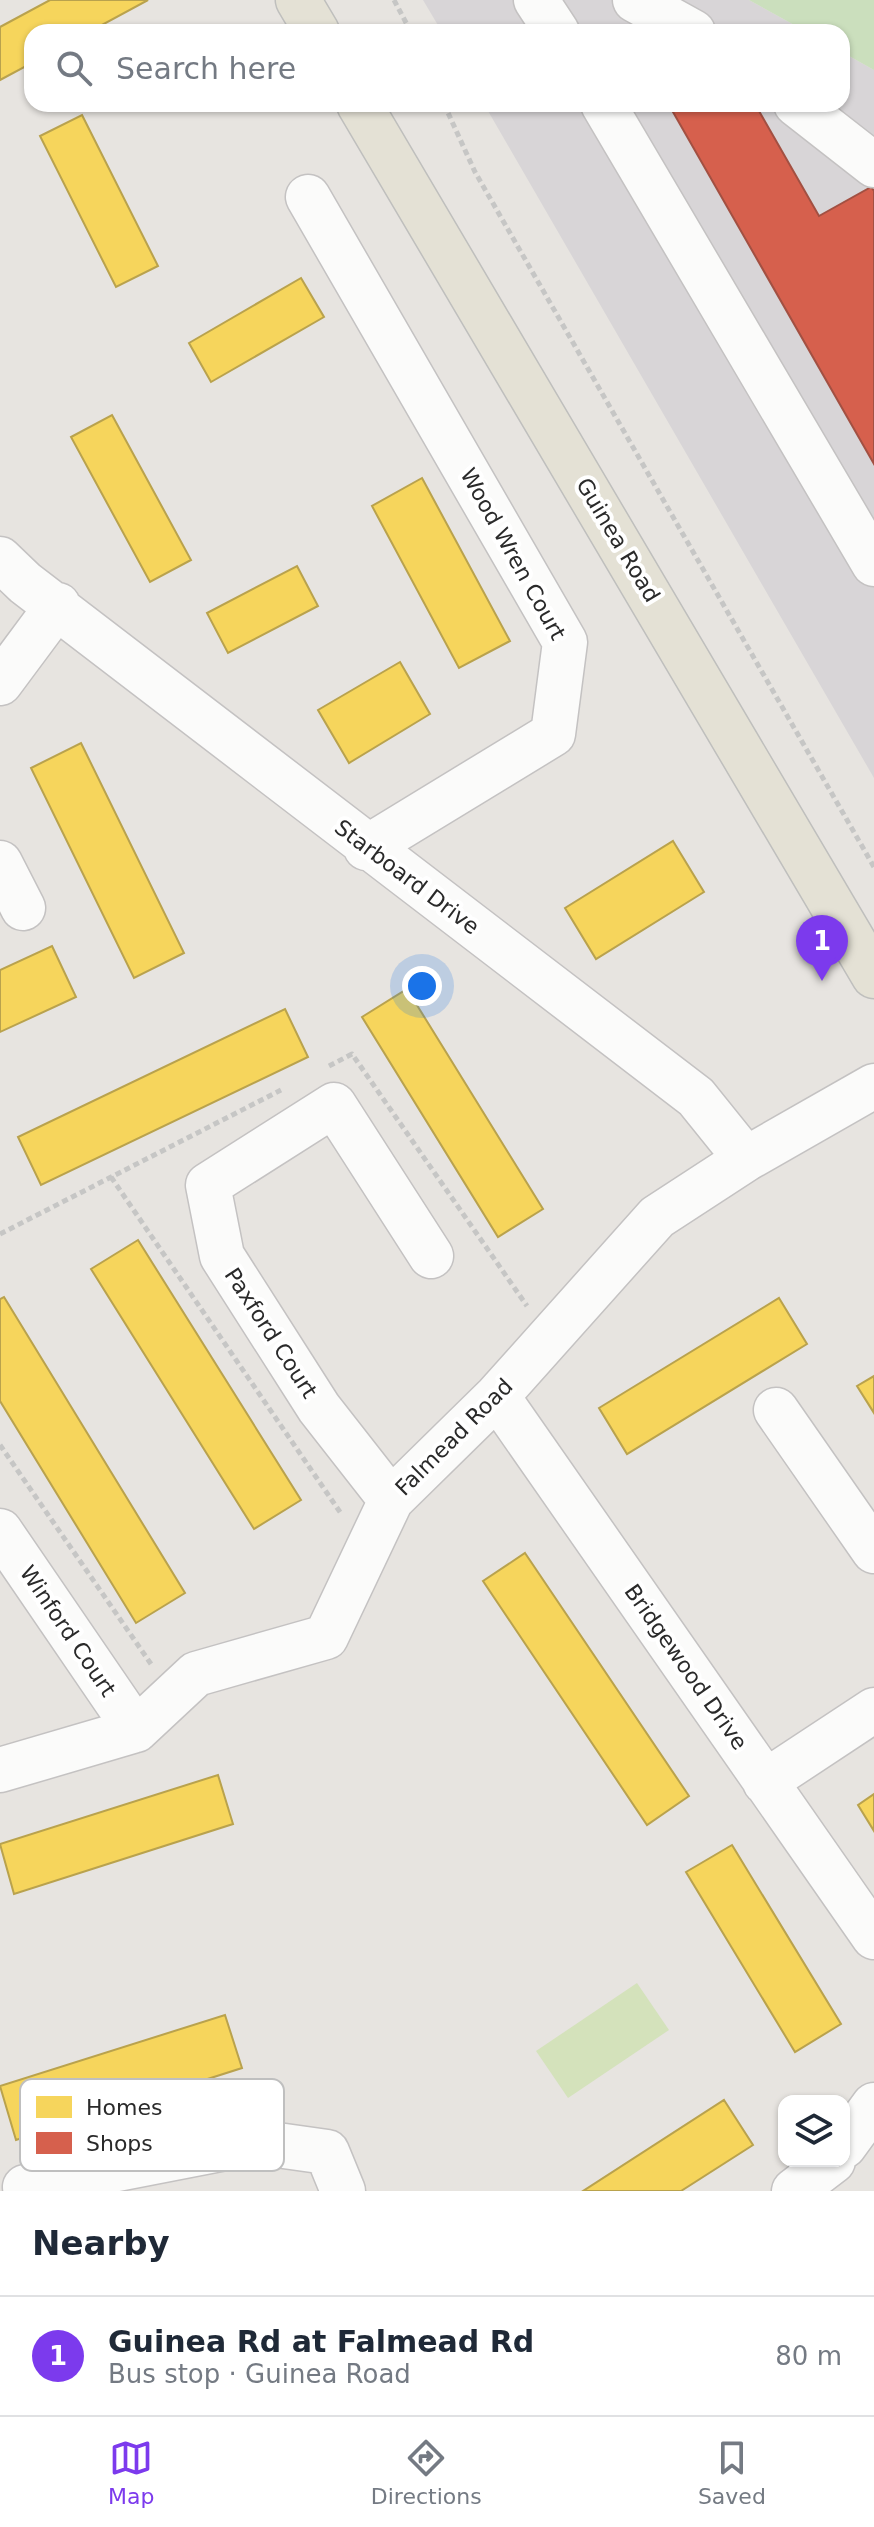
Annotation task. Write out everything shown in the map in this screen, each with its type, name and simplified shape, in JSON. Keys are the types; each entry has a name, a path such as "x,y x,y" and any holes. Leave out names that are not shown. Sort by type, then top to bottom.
{"main road":[{"path":"298,0 312,24"},
{"name":"Guinea Road","path":"364,112 874,976"}],"street":[{"path":"536,0 552,24"},
{"path":"635,0 678,24"},
{"path":"608,112 874,564"},
{"path":"806,112 874,165"},
{"name":"Wood Wren Court","path":"308,197 565,642 553,734 366,848"},
{"name":"Starboard Drive","path":"0,559 25,583 58,605 366,848 696,1097 746,1159"},
{"path":"0,683 58,605"},
{"path":"0,863 23,908"},
{"name":"Falmead Road","path":"0,1770 136,1730 196,1674 326,1637 391,1500 497,1396 657,1217 746,1159 874,1086"},
{"name":"Paxford Court","path":"391,1500 319,1408 222,1256 208,1185 334,1105 431,1256"},
{"name":"Bridgewood Drive","path":"497,1396 874,1937"},
{"path":"776,1410 874,1551"},
{"name":"Winford Court","path":"0,1531 136,1730"},
{"path":"765,1782 874,1710"},
{"path":"850,2138 874,2105"},
{"path":"284,2146 327,2152 343,2191"},
{"path":"794,2191 825,2167"},
{"path":"23,2190 115,2171"}],"path":[{"path":"394,0 407,24"},
{"path":"448,112 475,172 874,867"},
{"path":"323,1069 352,1054 527,1306"},
{"path":"0,1234 295,1083"},
{"path":"111,1177 343,1516"},
{"path":"0,1445 151,1664"}],"shaded area":[{"path":"423,0 749,0 792,24 437,24"},
{"path":"850,56 874,70 874,778 489,112 850,112"}],"green space":[{"path":"749,0 874,0 874,70 850,56 850,24 792,24"},
{"path":"637,1983 669,2030 568,2098 536,2051"}],"building: Homes":[{"path":"50,0 148,0 104,24 24,24 24,67 0,80 0,27"},
{"path":"82,115 158,266 116,287 40,136"},
{"path":"301,278 324,317 211,382 189,343"},
{"path":"112,415 191,560 150,582 71,437"},
{"path":"422,478 510,641 459,668 372,506"},
{"path":"297,566 318,606 228,653 207,613"},
{"path":"400,662 430,714 349,763 318,710"},
{"path":"81,743 184,953 134,978 31,768"},
{"path":"673,841 704,892 596,959 565,908"},
{"path":"52,946 76,997 0,1032 0,970"},
{"path":"407,989 543,1209 498,1237 362,1017"},
{"path":"285,1009 308,1057 41,1185 18,1137"},
{"path":"138,1240 301,1500 254,1529 91,1269"},
{"path":"4,1297 185,1593 136,1623 0,1401 0,1299"},
{"path":"779,1298 807,1344 627,1454 599,1408"},
{"path":"874,1376 874,1413 857,1386"},
{"path":"525,1553 689,1796 647,1825 483,1581"},
{"path":"218,1775 233,1824 14,1894 0,1844"},
{"path":"874,1794 874,1831 858,1805"},
{"path":"732,1845 841,2024 795,2052 686,1872"},
{"path":"225,2015 242,2068 207,2079 22,2079"},
{"path":"20,2080 20,2139 16,2140 0,2086"},
{"path":"724,2100 753,2145 681,2191 583,2191"}],"building: Shops":[{"path":"673,112 760,112 819,216 871,187 874,191 874,464"}],"place":[{"name":"Guinea Rd at Falmead Rd","path":"822,981"}]}
